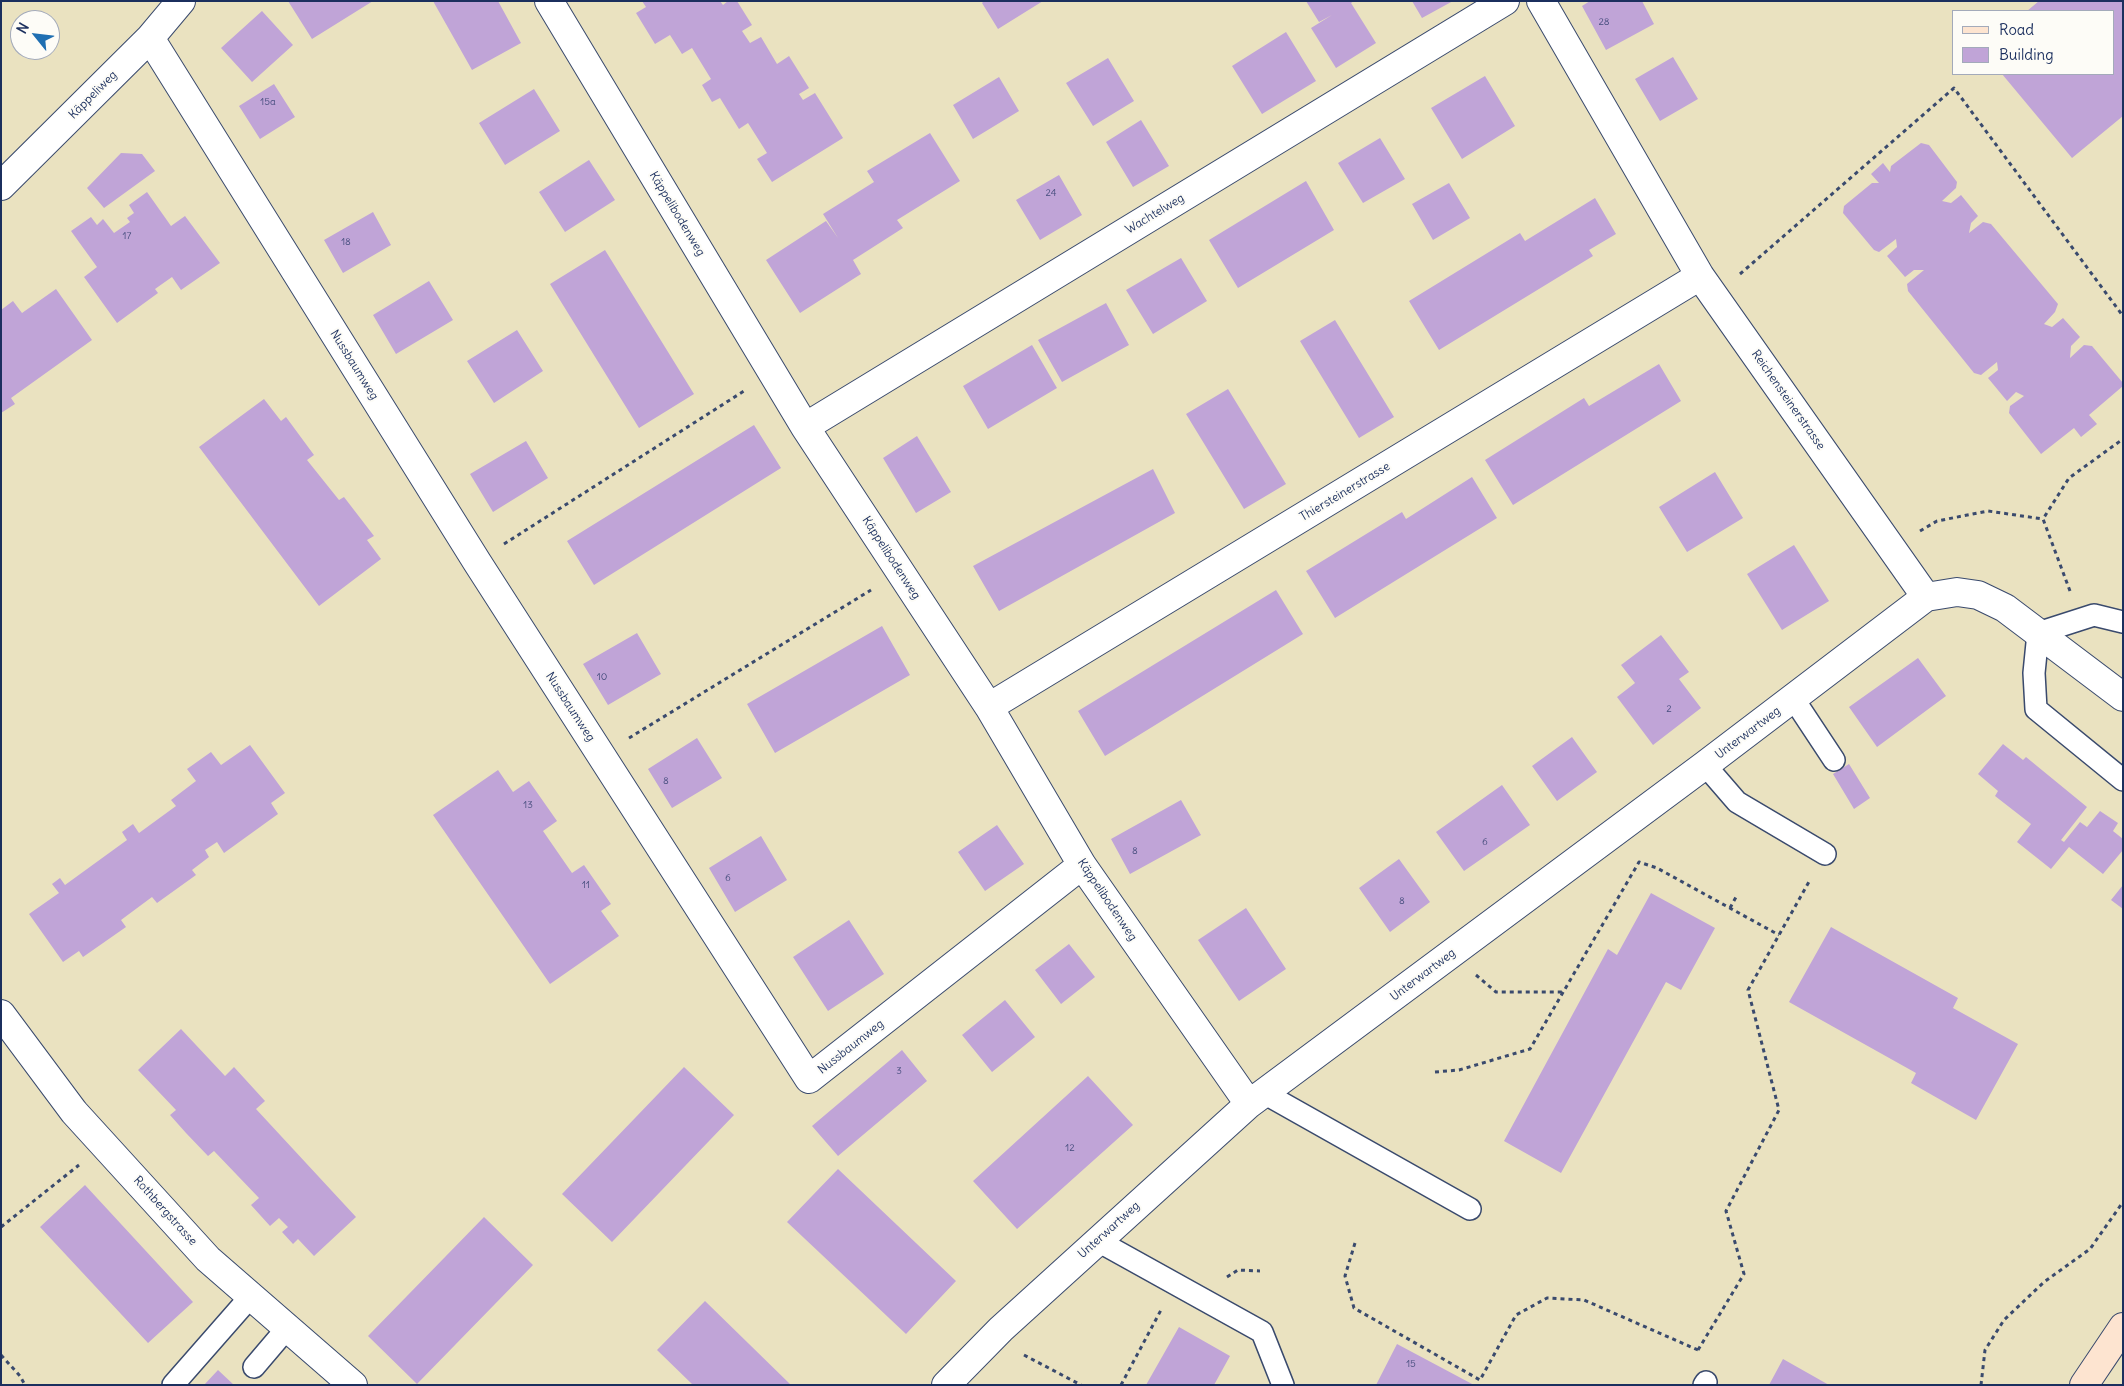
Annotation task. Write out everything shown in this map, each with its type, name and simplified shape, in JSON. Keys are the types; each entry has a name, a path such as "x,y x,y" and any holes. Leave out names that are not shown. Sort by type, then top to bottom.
{"main road":[{"path":"2084,1385 2123,1327"}],"street":[{"name":"Käppeliweg","path":"1,186 150,38 180,1"},
{"name":"Käppelibodenweg","path":"549,1 772,373 989,707 1082,865 1257,1098"},
{"name":"Wachtelweg","path":"806,427 1506,1"},
{"name":"Reichensteinerstrasse","path":"1541,1 1708,286 1926,597"},
{"name":"Nussbaumweg","path":"150,38 476,562 809,1079 1082,865"},
{"name":"Thiersteinerstrasse","path":"989,707 1708,286"},
{"path":"1926,597 1957,592 1978,595 2005,608 2123,697"},
{"name":"Unterwartweg","path":"946,1385 992,1339 1098,1240 1257,1098 1705,765 1926,597"},
{"name":"Rothbergstrasse","path":"1,1014 74,1112 208,1259 353,1385"}],"lane":[{"path":"2123,622 2094,615 2038,634 2034,674 2036,709 2123,780"},
{"path":"1793,698 1834,760"},
{"path":"1705,765 1737,802 1825,854"},
{"path":"1257,1098 1470,1209"},
{"path":"1098,1240 1262,1332 1283,1385"},
{"path":"173,1385 251,1296"},
{"path":"254,1367 288,1328"}],"path":[{"path":"1708,286 1954,88 2123,316"},
{"path":"476,562 772,373"},
{"path":"2043,519 2070,478 2123,439"},
{"path":"1892,548 1937,521 1988,511 2043,519"},
{"path":"2043,519 2080,620"},
{"path":"601,755 900,572"},
{"path":"1705,1383 1698,1350 1744,1274 1726,1211 1779,1110 1748,990 1825,854"},
{"path":"1436,1072 1459,1070 1530,1049 1639,862 1657,868 1779,935"},
{"path":"1730,908 1736,897"},
{"path":"1450,955 1496,992 1563,992"},
{"path":"1,1227 104,1145"},
{"path":"1981,1385 1985,1350 2004,1320 2044,1282 2090,1249 2123,1202"},
{"path":"1355,1243 1345,1276 1354,1308 1480,1380 1516,1315 1547,1298 1584,1300 1698,1350"},
{"path":"1238,1270 1260,1271"},
{"path":"1121,1385 1175,1284"},
{"path":"992,1339 1082,1385"},
{"path":"1,1354 20,1376 25,1385"}],"building":[{"path":"288,1 373,1 312,39"},
{"path":"433,1 498,1 521,43 472,70"},
{"path":"642,1 720,1 723,5 728,1 737,1 752,25 742,31 750,43 761,37 777,64 789,56 809,88 799,94 803,100 815,93 843,138 772,182 757,159 767,153 748,123 739,129 720,98 712,102 702,85 711,79 692,48 682,54 670,35 655,44 636,13 646,7"},
{"path":"984,1 1043,1 998,29 982,3"},
{"path":"1306,1 1354,1 1351,3 1376,43 1336,68 1311,28 1332,15 1319,22"},
{"path":"1412,1 1453,1 1422,18"},
{"path":"1590,1 1642,1 1654,24 1606,50 1582,6"},
{"path":"2039,1 2123,1 2123,116 2072,158 2003,75 2114,75 2114,10 2028,10"},
{"path":"262,11 293,45 252,82 221,48"},
{"path":"1286,32 1316,81 1262,114 1232,66"},
{"path":"1673,57 1698,99 1660,121 1635,79"},
{"path":"1108,58 1134,101 1093,126 1066,83"},
{"path":"1485,76 1515,126 1462,159 1431,108"},
{"path":"999,77 1019,111 973,139 953,105"},
{"path":"274,84 295,117 260,139 239,106"},
{"path":"534,89 560,131 505,165 479,123"},
{"path":"1141,120 1169,166 1133,187 1106,142"},
{"path":"930,133 960,181 897,220 903,228 853,260 861,274 800,313 766,260 826,221 838,238 823,214 874,182 867,171"},
{"path":"1380,138 1405,179 1363,203 1338,163"},
{"path":"1921,143 1929,145 1957,182 1956,188 1942,201 1951,203 1961,195 1978,216 1971,223 1969,233 1983,222 1991,224 2058,304 2055,312 2044,324 2052,327 2063,318 2080,337 2071,346 2070,358 2084,345 2092,346 2123,383 2123,386 2089,415 2097,424 2081,437 2074,428 2041,454 2009,413 2010,406 2024,396 2016,392 2007,401 1988,378 1998,370 1997,362 1981,375 1974,373 1908,291 1907,284 1924,270 1914,270 1905,277 1887,256 1897,247 1896,239 1879,252 1874,250 1843,213 1844,206 1872,183 1879,183 1871,174 1883,163 1890,172 1891,166"},
{"path":"121,153 142,154 155,171 104,208 87,188"},
{"path":"589,160 615,200 565,232 539,192"},
{"path":"1059,175 1082,215 1040,240 1016,200"},
{"path":"1306,181 1334,230 1238,288 1209,240"},
{"path":"1449,183 1470,218 1433,240 1412,204"},
{"path":"147,192 171,226 185,216 220,263 181,290 172,277 155,289 158,293 117,323 84,277 97,267 71,231 91,217 97,225 103,219 114,233 130,222 127,218 134,213 129,205"},
{"path":"1595,198 1616,234 1589,250 1593,256 1439,350 1409,301 1520,233 1525,241"},
{"path":"373,212 391,245 343,273 324,240"},
{"path":"605,250 694,394 639,428 550,284"},
{"path":"1181,258 1207,301 1153,334 1126,290"},
{"path":"429,281 453,320 396,354 373,315"},
{"path":"56,289 92,340 11,398 15,404 1,413 1,310 13,301 22,313"},
{"path":"1106,303 1129,345 1062,382 1038,340"},
{"path":"1335,320 1394,417 1359,438 1300,341"},
{"path":"517,330 543,371 494,403 467,361"},
{"path":"1032,345 1057,388 988,429 963,386"},
{"path":"1659,364 1681,401 1513,505 1485,460 1584,398 1589,406"},
{"path":"1228,389 1286,484 1244,509 1186,414"},
{"path":"264,399 281,421 286,417 314,455 307,460 339,500 344,497 374,536 367,540 381,559 319,606 199,447"},
{"path":"754,425 781,468 594,585 567,541"},
{"path":"917,436 951,492 916,513 883,458"},
{"path":"526,441 548,478 493,512 470,474"},
{"path":"1153,469 1175,513 999,611 973,566"},
{"path":"1715,472 1743,518 1687,552 1659,507"},
{"path":"1472,477 1497,518 1335,618 1306,571 1402,512 1406,519"},
{"path":"1794,545 1829,601 1782,630 1747,574"},
{"path":"1276,590 1303,634 1105,756 1078,711"},
{"path":"882,626 910,675 775,753 747,704"},
{"path":"637,633 661,674 608,705 583,664"},
{"path":"1661,635 1689,672 1679,679 1701,708 1653,745 1617,697 1635,683 1621,665"},
{"path":"1918,658 1946,696 1877,747 1849,707"},
{"path":"1572,737 1597,772 1557,801 1532,766"},
{"path":"697,738 722,778 672,808 648,769"},
{"path":"2003,744 2023,760 2026,757 2087,807 2061,840 2064,842 2080,822 2087,827 2100,811 2118,823 2113,831 2123,839 2123,850 2103,874 2069,847 2051,869 2017,842 2031,824 1995,796 1998,791 1978,774"},
{"path":"250,745 285,793 271,803 278,814 224,853 217,842 205,850 209,857 192,870 196,875 157,903 152,897 121,920 126,927 83,957 79,951 63,962 29,914 59,893 52,884 60,878 65,885 127,840 122,832 133,824 139,833 176,806 171,800 196,781 187,769 211,752 221,765"},
{"path":"1849,764 1870,798 1854,809 1833,774"},
{"path":"498,770 513,792 529,781 557,821 543,831 572,873 584,865 611,904 601,911 619,936 550,984 433,815"},
{"path":"1502,785 1530,825 1464,871 1436,832"},
{"path":"1181,800 1201,835 1130,874 1111,839"},
{"path":"997,825 1024,864 985,891 958,852"},
{"path":"761,836 787,880 735,912 709,868"},
{"path":"1399,859 1430,902 1390,932 1359,888"},
{"path":"2123,885 2123,909 2111,900"},
{"path":"1651,893 1715,928 1681,990 1666,982 1561,1173 1504,1141 1608,949 1617,955"},
{"path":"1246,908 1286,969 1239,1001 1198,940"},
{"path":"849,920 884,974 828,1011 793,957"},
{"path":"1831,927 1958,998 1953,1008 2018,1044 1976,1120 1911,1083 1916,1073 1789,1002"},
{"path":"1069,944 1095,977 1061,1004 1035,970"},
{"path":"1005,1000 1035,1037 992,1072 962,1035"},
{"path":"181,1029 225,1076 234,1067 265,1101 256,1109 356,1217 314,1256 298,1239 293,1244 282,1232 288,1227 279,1218 270,1226 251,1205 259,1198 214,1151 208,1156 186,1133 170,1115 176,1110 138,1070"},
{"path":"902,1050 927,1081 838,1156 812,1126"},
{"path":"684,1067 734,1115 612,1242 562,1194"},
{"path":"1088,1076 1133,1125 1017,1229 973,1181"},
{"path":"838,1169 956,1281 906,1334 787,1222"},
{"path":"85,1185 193,1302 148,1343 40,1227"},
{"path":"484,1217 533,1265 417,1384 368,1336"},
{"path":"705,1301 791,1385 693,1385 657,1350"},
{"path":"1179,1327 1230,1356 1214,1385 1146,1385"},
{"path":"1397,1344 1474,1385 1376,1385"},
{"path":"1783,1359 1829,1385 1769,1385"},
{"path":"218,1370 234,1385 204,1385"}]}
